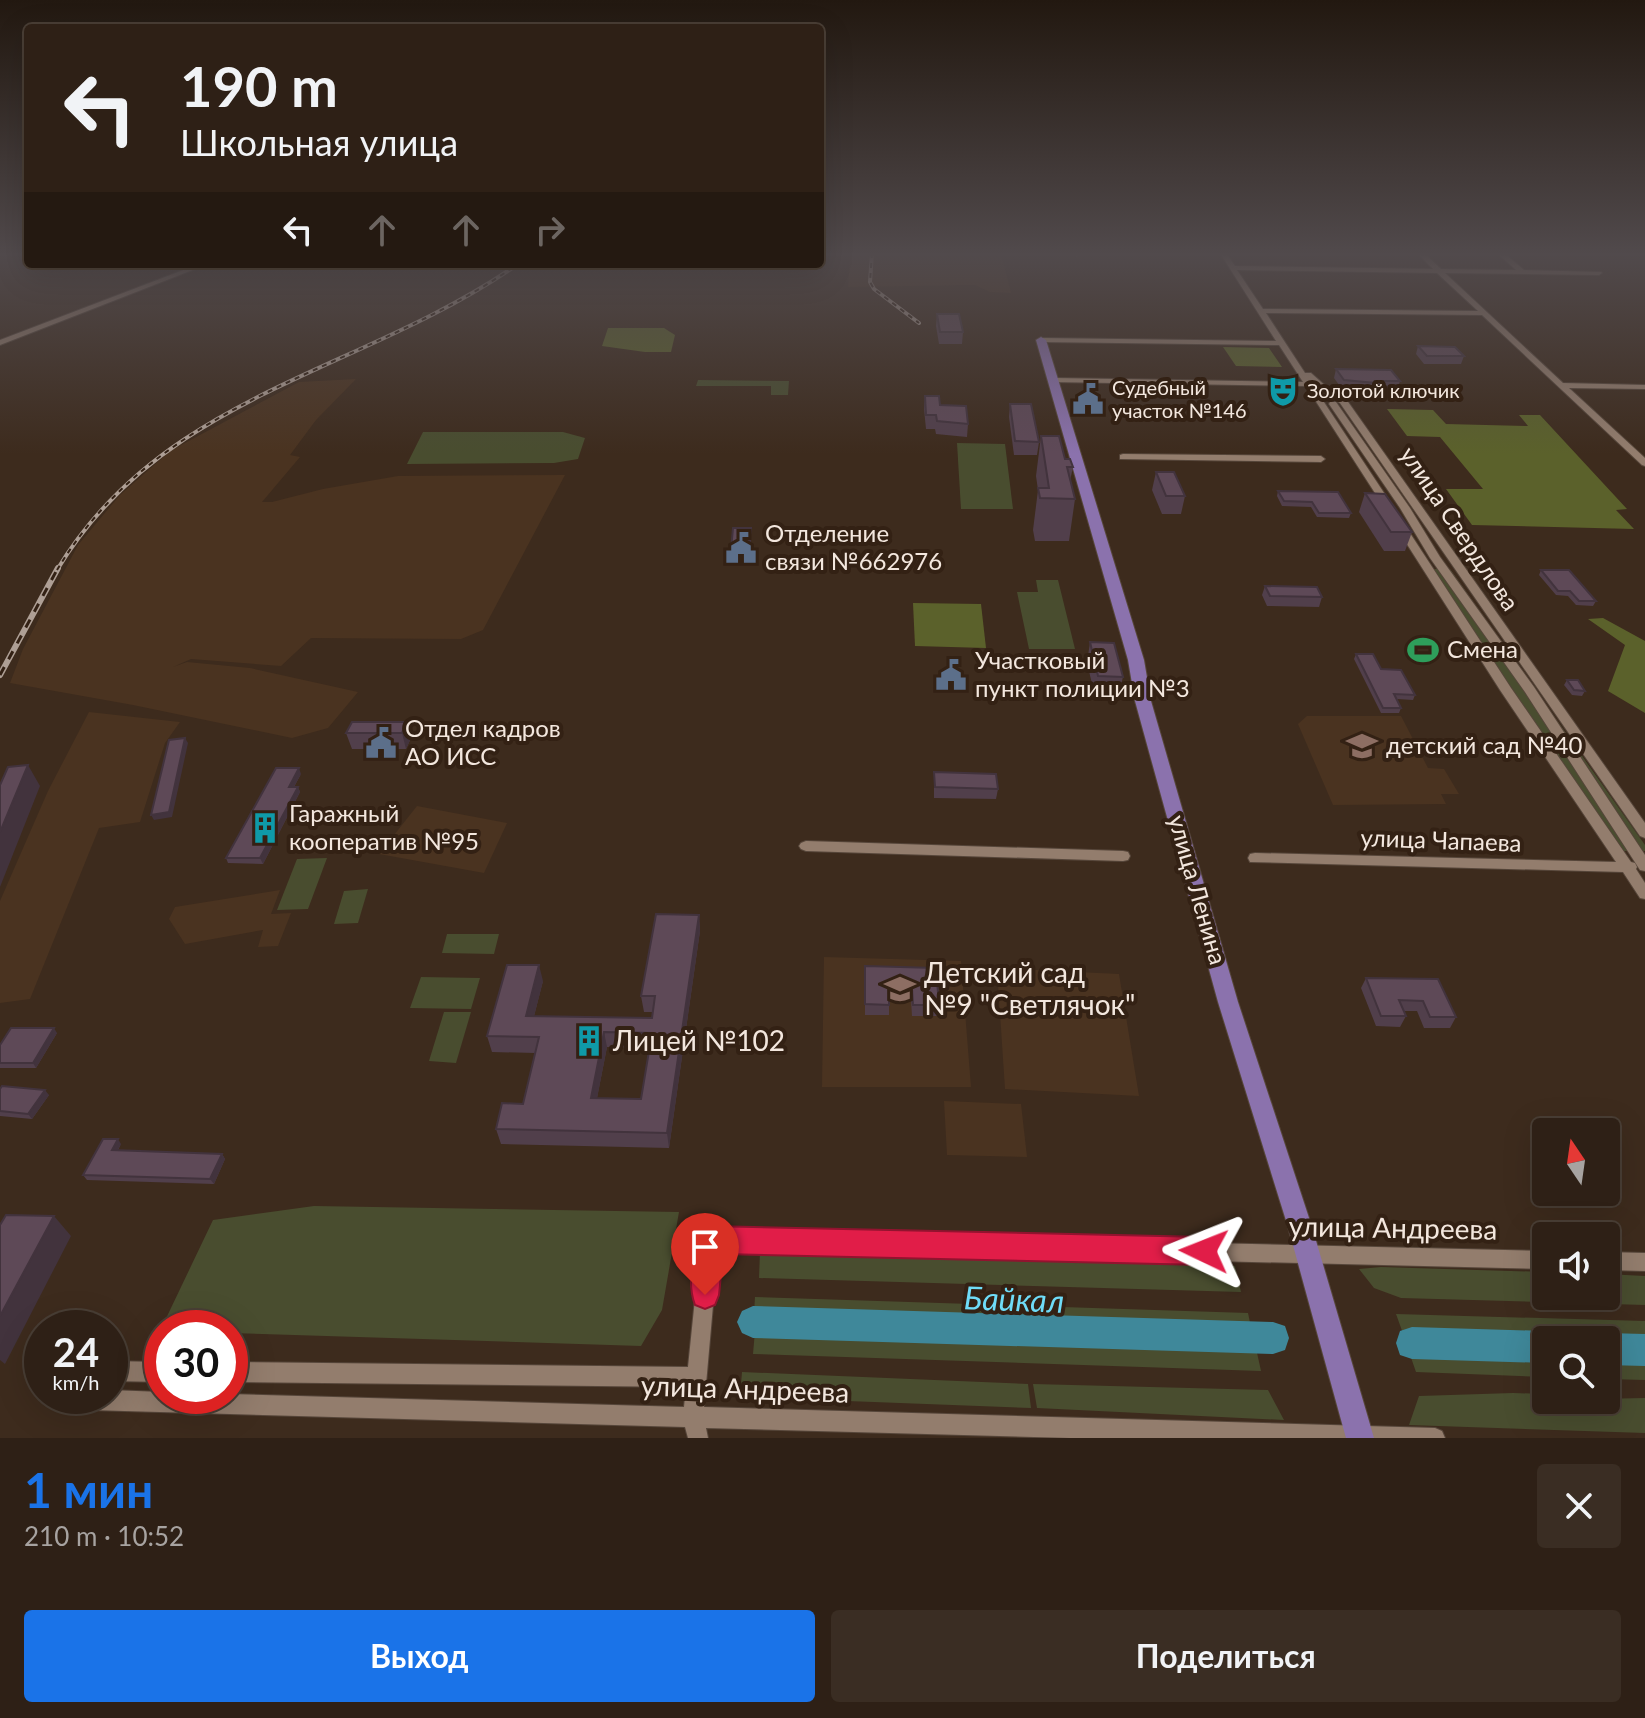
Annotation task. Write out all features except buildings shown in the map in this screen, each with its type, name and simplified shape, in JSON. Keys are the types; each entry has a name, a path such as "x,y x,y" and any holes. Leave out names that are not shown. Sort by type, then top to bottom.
{"main road":[{"name":"улица Ленина","path":"1041,340 1136,660 1143,701 1228,1002 1307,1253 1360,1437"}],"street":[{"path":"0,343 59,320"},
{"name":"улица Свердлова","path":"1266,320 1506,690 1645,894"},
{"path":"1492,320 1645,463"},
{"path":"1041,340 1280,343"},
{"name":"улица Свердлова","path":"1280,343 1290,350 1317,385 1338,402 1645,833"},
{"path":"1054,380 1306,384"},
{"path":"1563,385 1645,387"},
{"path":"1318,400 1338,402 1435,558 1530,690 1645,866"},
{"path":"1123,457 1321,459"},
{"path":"806,846 1123,856"},
{"name":"улица Чапаева","path":"1255,858 1576,867 1645,866"},
{"name":"улица Андреева","path":"248,1372 697,1377 710,1240 1532,1260"},
{"path":"1620,1261 1645,1262"},
{"path":"697,1377 693,1416 698,1438"},
{"name":"улица Андреева","path":"128,1400 1435,1438"}],"shaded area":[{"path":"356,379 316,420 290,455 300,457 262,502 398,476 565,475 483,630 461,639 311,638 281,666 191,659 173,667 187,662 250,668 358,692 328,728 292,738 10,683 23,649 78,545 120,495 170,451 299,382"},
{"path":"89,712 180,722 165,743 140,822 99,828 30,999 0,1003 0,901 48,791"},
{"name":"детский сад №40","path":"1307,716 1401,716 1428,768 1444,769 1459,794 1441,794 1446,804 1333,805 1298,724"},
{"path":"417,806 507,823 484,873 379,854"},
{"name":"Гаражный кооператив №95","path":"280,890 271,914 291,913 278,946 258,947 263,930 185,944 169,919 175,907"},
{"path":"824,957 961,961 971,1087 822,1087"},
{"path":"997,968 1119,974 1139,1096 1005,1089"},
{"path":"944,1101 1021,1104 1027,1157 947,1155"}],"green space":[{"path":"608,328 664,328 675,335 671,352 602,346"},
{"path":"1223,347 1269,348 1282,367 1236,366"},
{"path":"698,380 789,381 788,395 771,395 771,386 696,386"},
{"path":"1387,409 1433,410 1446,424 1528,426 1519,415 1540,415 1627,509 1616,510 1634,529 1472,525 1446,489 1483,489 1440,437 1407,436"},
{"path":"423,432 563,432 585,438 578,459 554,463 407,464"},
{"path":"957,443 1005,444 1013,509 961,509"},
{"path":"1433,569 1450,569 1645,845 1645,851 1619,851"},
{"path":"1036,580 1058,580 1075,649 1029,649 1017,592 1038,592"},
{"path":"913,603 981,604 986,648 915,646"},
{"path":"1603,618 1645,641 1645,713 1608,691 1625,645 1588,619"},
{"path":"327,858 308,909 277,910 297,859"},
{"path":"368,889 358,923 334,924 344,891"},
{"path":"447,934 499,934 494,954 442,953"},
{"path":"421,977 480,978 471,1009 410,1008"},
{"path":"444,1012 471,1012 456,1063 429,1061"},
{"path":"314,1206 679,1212 662,1310 641,1346 248,1334 248,1310 170,1310 213,1220"},
{"path":"760,1252 1235,1266 1241,1292 759,1278"},
{"path":"1359,1269 1532,1272 1532,1302 1401,1298 1374,1288"},
{"path":"1620,1275 1645,1276 1645,1305 1620,1304"},
{"path":"755,1297 1248,1313 1253,1337 754,1314"},
{"path":"1396,1314 1645,1321 1645,1346 1620,1345 1620,1326 1532,1326 1532,1343 1405,1339"},
{"path":"755,1331 1256,1348 1261,1371 753,1354"},
{"path":"1408,1349 1532,1353 1532,1376 1416,1372"},
{"path":"1620,1356 1645,1357 1645,1380 1620,1379"},
{"path":"742,1372 1028,1384 1031,1408 740,1397"},
{"path":"1033,1384 1268,1390 1284,1420 1037,1408"},
{"path":"1532,1394 1532,1414 1620,1414 1620,1399 1645,1398 1645,1433 1409,1425 1419,1396"}],"waterway":[{"name":"Байкал","path":"753,1322 1273,1338"},
{"name":"Байкал","path":"1412,1343 1532,1347"},
{"name":"Байкал","path":"1620,1349 1645,1350"}],"railway":[{"path":"57,570 101,511 152,463 208,424 420,320"},
{"path":"915,320 919,323"},
{"path":"0,675 58,568"}],"place":[{"name":"Золотой ключик","path":"1283,391"},
{"name":"Судебный участок №146","path":"1088,399"},
{"name":"Отделение связи №662976","path":"741,548"},
{"name":"Смена","path":"1423,650"},
{"name":"Участковый пункт полиции №3","path":"951,675"},
{"name":"Отдел кадров АО ИСС","path":"381,743"},
{"name":"детский сад №40","path":"1362,746"},
{"name":"Гаражный кооператив №95","path":"265,828"},
{"name":"Детский сад №9 \"Светлячок\"","path":"900,989"},
{"name":"Лицей №102","path":"589,1041"}],"route":[{"path":"705,1295 710,1240 1204,1251"}]}
